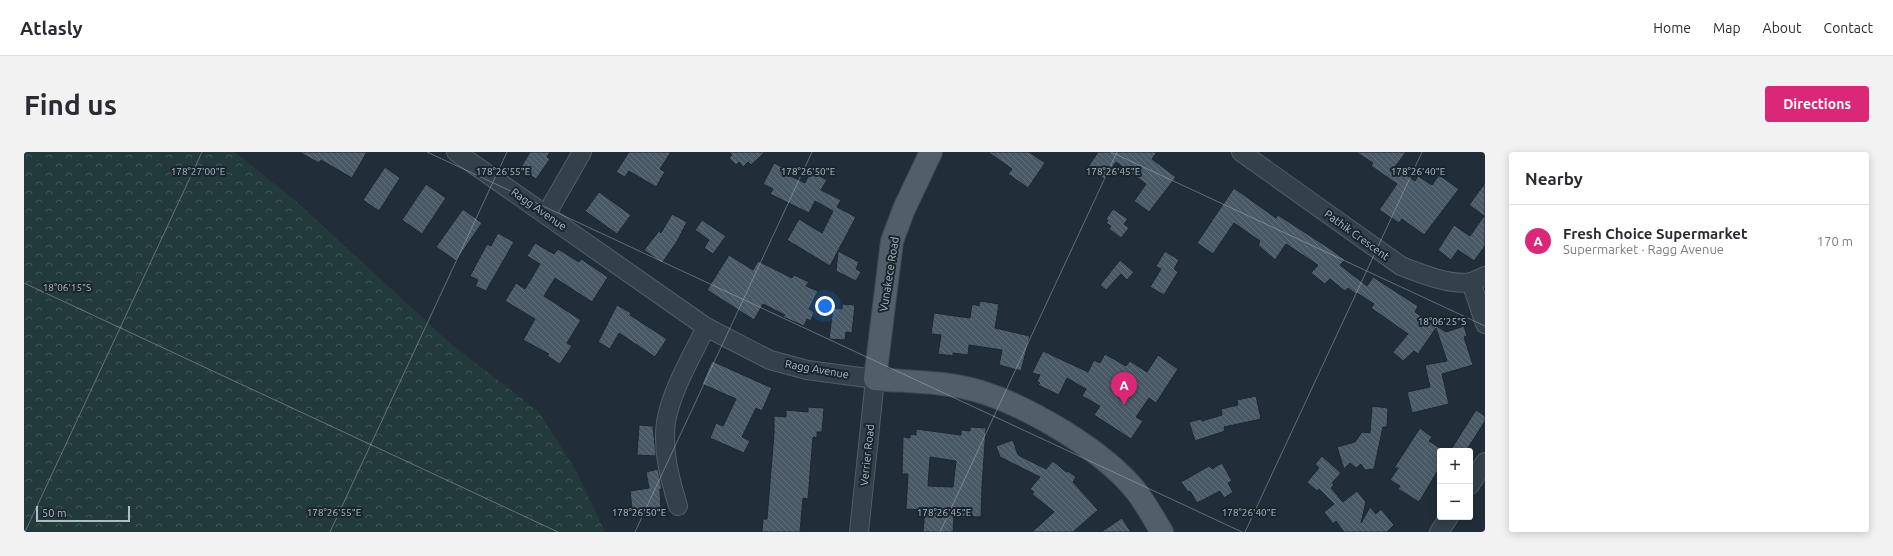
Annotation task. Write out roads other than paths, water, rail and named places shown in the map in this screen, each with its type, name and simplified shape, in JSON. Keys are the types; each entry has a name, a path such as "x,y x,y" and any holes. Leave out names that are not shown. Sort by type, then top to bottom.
{"main road":[{"name":"Vunakece Road","path":"875,378 892,241 904,209 931,152"},
{"name":"Ragg Avenue","path":"875,378 940,384 977,390 1017,405 1060,429 1102,458 1135,491 1162,532"}],"street":[{"name":"Ragg Avenue","path":"456,152 706,327 770,360 807,370 875,378"},
{"path":"546,215 582,152"},
{"name":"Pathik Crescent","path":"1241,152 1401,266 1428,277 1478,279"},
{"path":"1478,279 1485,324"},
{"path":"678,506 669,477 666,451 666,423 672,400 706,327"},
{"name":"Verrier Road","path":"859,532 875,378"},
{"path":"1471,484 1485,462"},
{"path":"1439,532 1447,520"}],"place":[{"name":"Fresh Choice Supermarket","path":"1124,405"}]}
